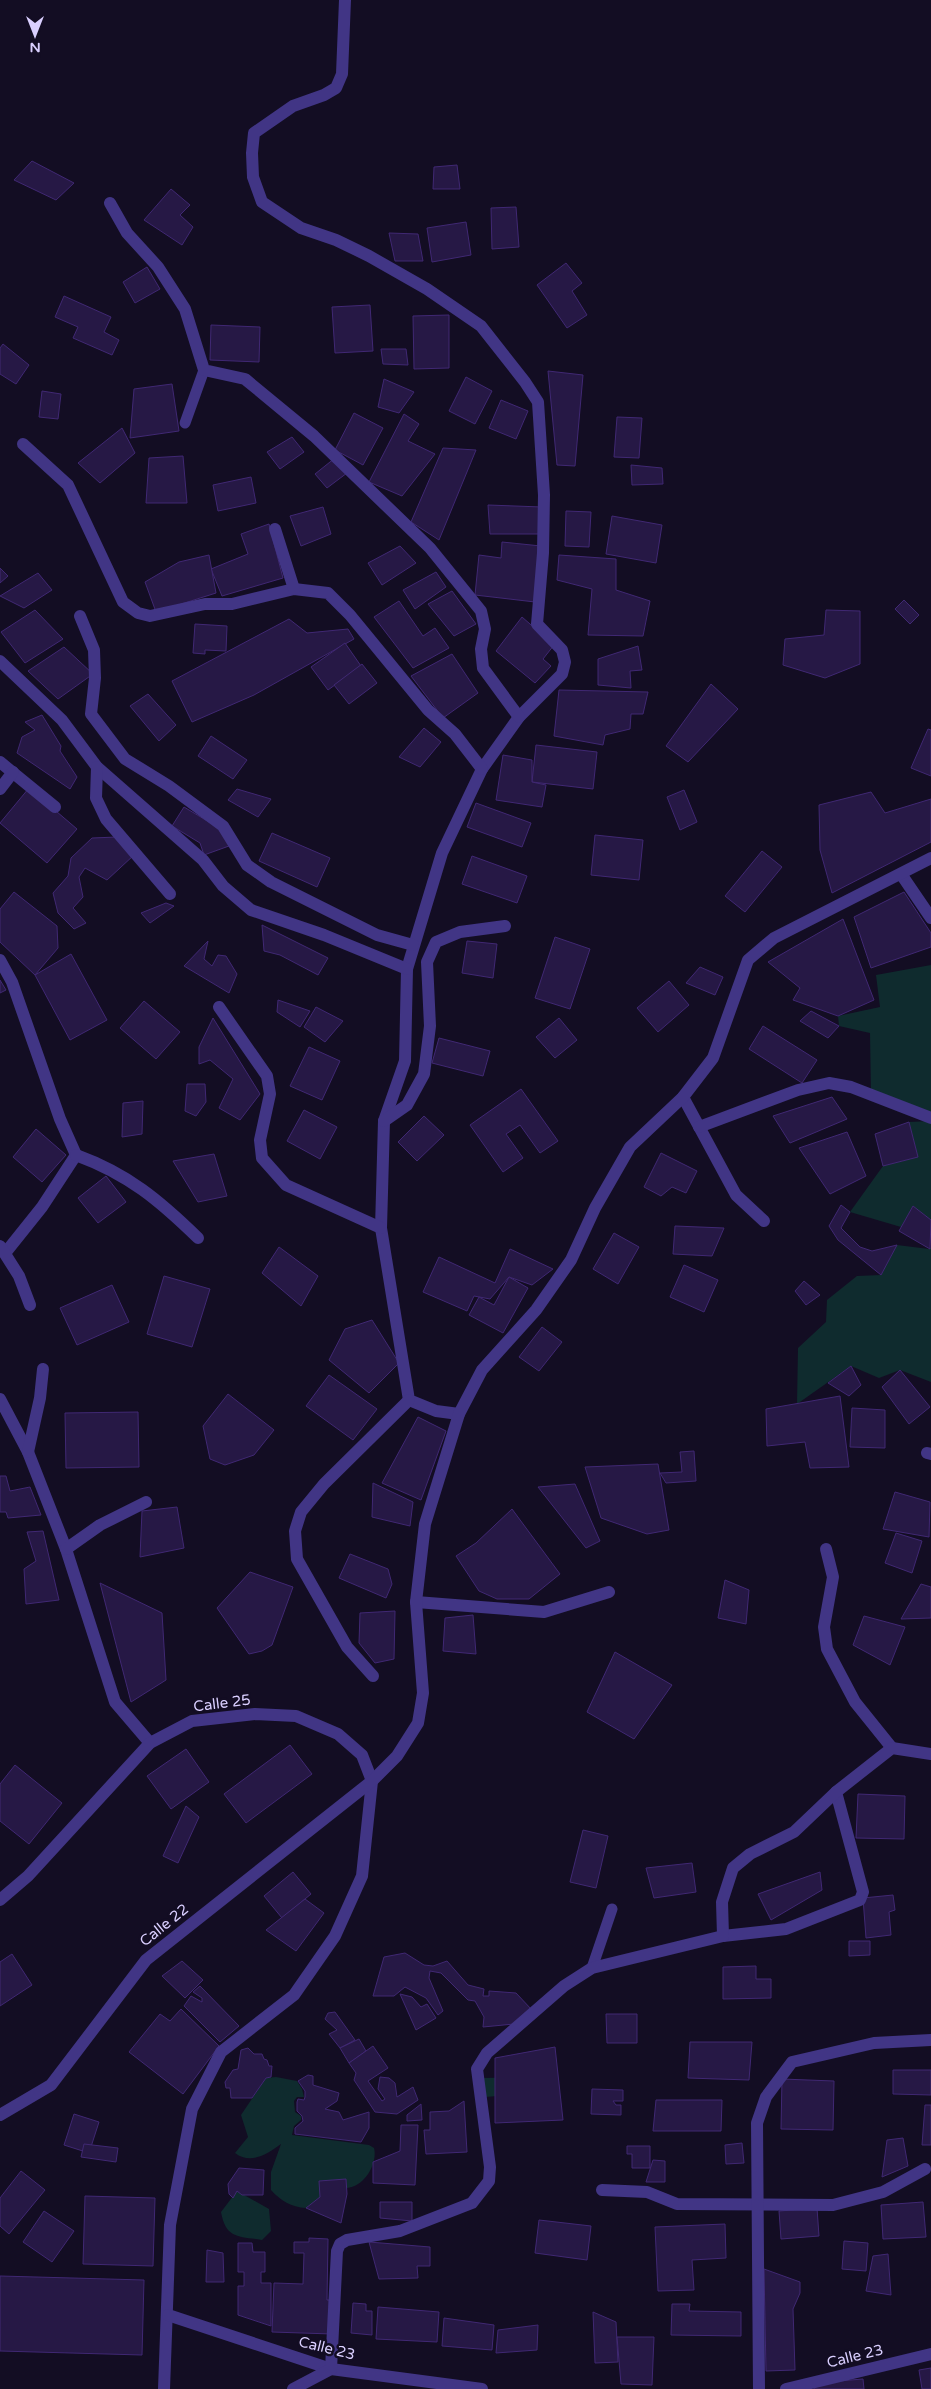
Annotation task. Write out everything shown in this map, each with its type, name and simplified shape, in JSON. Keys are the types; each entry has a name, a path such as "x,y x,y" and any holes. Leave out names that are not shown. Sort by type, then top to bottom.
{"street":[{"path":"345,0 342,74 336,88 324,96 293,106 254,133 252,153 253,177 262,202 293,223 369,256 427,289 481,326 525,382 538,402 544,495 543,553 537,624 562,650 565,662 562,674 519,718 482,769 442,854 407,969 405,1061 384,1122 381,1228 409,1400"},
{"path":"110,203 127,233 158,267 185,310 204,370 245,380 314,436 430,548 481,611 485,629 481,649 484,668 519,718"},
{"path":"23,444 68,485 123,602 138,613 150,616 205,604 232,604 294,589 328,593 350,615 428,710 455,734 482,769"},
{"path":"274,529 294,589"},
{"path":"80,616 94,650 95,678 91,714 125,759 203,810 223,826 247,865 271,882 378,934 413,945"},
{"path":"0,660 62,720 97,767 202,860 223,886 251,910 324,935 407,969"},
{"path":"0,762 54,807"},
{"path":"97,767 96,798 106,819 170,894"},
{"path":"0,789 13,772"},
{"name":"Calle 22","path":"0,2115 52,2086 146,1960 372,1781 397,1756 418,1723 423,1693 416,1602 425,1524 459,1414 482,1370 536,1310 571,1260 595,1208 630,1147 683,1097 713,1058 748,960 774,938 931,858"},
{"path":"901,874 931,918"},
{"path":"384,1122 407,1105 424,1074 430,1026 427,962 436,942 460,932 505,926"},
{"path":"0,960 12,982 60,1119 76,1155 108,1166 139,1187 171,1211 198,1238"},
{"path":"219,1007 267,1076 270,1094 260,1140 262,1158 286,1185 381,1228"},
{"path":"699,1127 798,1090 829,1083 851,1087 931,1118"},
{"path":"683,1097 736,1196 764,1221"},
{"path":"30,1305 19,1276 3,1249 42,1207 76,1155"},
{"path":"28,1452 40,1398 43,1369"},
{"path":"0,1399 28,1452 66,1548 116,1702 150,1744"},
{"path":"409,1400 436,1411 459,1414"},
{"path":"374,1676 347,1647 298,1559 295,1531 301,1512 324,1484 409,1400"},
{"path":"66,1548 100,1525 146,1502"},
{"path":"826,1548 833,1577 824,1627 827,1649 854,1702 892,1748 931,1754"},
{"path":"416,1602 544,1612 609,1592"},
{"name":"Calle 25","path":"0,1900 28,1876 150,1744 192,1721 255,1714 296,1716 338,1734 362,1755 372,1781"},
{"path":"723,1936 722,1902 733,1868 750,1854 794,1832 836,1792 892,1748"},
{"path":"164,2389 170,2225 192,2109 221,2052 294,1995 335,1936 362,1876 372,1781"},
{"path":"293,2389 331,2368 337,2251 340,2244 347,2240 400,2231 472,2203 489,2181 490,2166 477,2069 487,2053 564,1986 592,1968 723,1936 786,1929 860,1900 863,1892 836,1792"},
{"path":"759,2389 757,2123 766,2097 792,2062 874,2043 931,2040"},
{"path":"602,2190 647,2192 677,2204 833,2205 883,2192 925,2169"},
{"name":"Calle 23","path":"168,2315 331,2368 482,2389"},
{"name":"Calle 23","path":"786,2389 931,2354"}],"lane":[{"path":"185,423 204,370"},
{"path":"592,1968 612,1909"}],"green space":[{"path":"931,965 931,1114 871,1094 870,1033 839,1026 838,1016 880,1007 876,975"},
{"path":"931,1121 931,1220 913,1206 901,1227 850,1212 883,1166 918,1157 909,1122"},
{"path":"897,1245 929,1249 931,1247 931,1382 900,1370 879,1378 851,1366 797,1404 798,1348 826,1322 827,1300 857,1276 881,1275"},
{"path":"276,2077 297,2081 302,2089 304,2097 297,2097 294,2101 295,2112 301,2116 301,2120 294,2126 292,2135 369,2145 374,2148 375,2154 372,2167 359,2184 347,2188 346,2179 319,2181 320,2197 306,2208 291,2205 271,2190 271,2172 281,2144 259,2157 247,2158 235,2153 248,2137 241,2115 266,2078"},
{"path":"537,2077 538,2093 485,2097 483,2078"},
{"path":"237,2191 269,2209 271,2231 262,2240 234,2235 226,2227 221,2212"}],"building":[{"path":"32,161 74,183 56,200 14,180"},
{"path":"457,165 460,189 433,189 434,167"},
{"path":"171,189 190,205 180,215 193,227 182,245 144,220"},
{"path":"516,207 519,247 492,249 491,208"},
{"path":"466,222 471,255 432,262 427,228"},
{"path":"389,233 418,234 423,261 395,261"},
{"path":"566,263 582,283 572,291 587,315 567,328 537,285"},
{"path":"147,267 160,289 135,303 123,282"},
{"path":"64,296 111,317 104,332 119,340 112,355 73,338 78,327 55,317"},
{"path":"370,305 373,351 335,353 332,307"},
{"path":"449,315 449,368 414,369 413,316"},
{"path":"211,325 260,327 259,362 210,360"},
{"path":"3,344 29,365 16,384 0,374 0,348"},
{"path":"381,349 406,349 408,365 383,364"},
{"path":"548,371 583,375 575,466 557,465"},
{"path":"466,377 492,391 475,424 449,411"},
{"path":"384,379 414,392 399,413 378,407"},
{"path":"172,384 179,431 130,438 134,389"},
{"path":"42,391 61,394 58,419 39,417"},
{"path":"501,400 528,411 516,439 489,428"},
{"path":"354,413 383,428 363,465 335,450"},
{"path":"404,414 419,424 408,441 435,454 402,496 369,482"},
{"path":"617,417 642,418 639,458 614,457"},
{"path":"122,428 135,453 100,483 78,463"},
{"path":"292,437 304,452 280,469 267,452"},
{"path":"443,448 476,450 439,540 411,522"},
{"path":"183,456 187,503 146,503 149,458"},
{"path":"335,458 347,473 327,488 315,474"},
{"path":"631,465 662,468 663,484 632,485"},
{"path":"251,477 256,503 218,511 213,485"},
{"path":"488,505 542,507 542,534 490,534"},
{"path":"323,507 331,534 301,546 290,516"},
{"path":"566,511 591,512 589,547 565,546"},
{"path":"612,516 662,525 656,563 606,554"},
{"path":"269,524 283,578 222,596 211,569 248,554 241,534"},
{"path":"502,542 541,546 535,602 475,595 479,555 501,558"},
{"path":"400,546 416,563 382,585 368,563"},
{"path":"209,555 216,593 156,612 145,582 179,562"},
{"path":"559,555 616,559 616,590 650,601 643,636 588,635 592,589 557,580"},
{"path":"0,568 8,576 0,583"},
{"path":"436,572 446,587 415,609 403,590"},
{"path":"38,573 52,590 24,608 0,596"},
{"path":"452,591 476,624 454,636 428,604"},
{"path":"904,600 919,615 910,624 895,609"},
{"path":"399,601 423,636 435,628 449,648 413,668 374,617"},
{"path":"35,610 63,639 25,663 1,632"},
{"path":"826,610 860,611 860,664 825,678 783,665 785,639 824,635"},
{"path":"522,617 554,645 543,659 551,666 535,683 496,651"},
{"path":"289,619 307,633 348,629 354,639 254,695 192,722 172,681"},
{"path":"195,624 227,626 226,651 205,650 205,654 193,653"},
{"path":"345,643 361,666 328,690 311,667"},
{"path":"638,646 642,670 630,671 631,688 598,685 598,659"},
{"path":"64,647 93,674 58,699 28,671"},
{"path":"452,654 478,693 443,718 411,676"},
{"path":"362,664 377,683 349,704 334,685"},
{"path":"711,684 738,709 688,762 666,746"},
{"path":"559,690 648,692 643,714 631,714 630,729 605,735 603,745 554,736"},
{"path":"148,694 176,725 159,741 130,706"},
{"path":"42,715 61,746 60,751 77,777 70,789 17,753 22,737 35,730 25,722"},
{"path":"424,728 441,742 420,767 399,757"},
{"path":"928,729 931,730 931,776 911,768"},
{"path":"211,736 247,760 233,779 198,756"},
{"path":"536,745 597,752 593,789 532,782"},
{"path":"503,755 532,760 532,782 546,785 542,807 496,800"},
{"path":"29,788 77,829 47,863 0,823"},
{"path":"237,789 271,799 258,817 228,800"},
{"path":"684,790 697,822 680,830 667,797"},
{"path":"871,792 885,813 931,799 931,842 832,893 820,850 819,805"},
{"path":"476,803 531,823 522,847 467,827"},
{"path":"184,807 224,831 229,846 204,855 200,843 172,826"},
{"path":"272,833 330,858 317,887 259,861"},
{"path":"595,835 643,840 639,880 591,875"},
{"path":"117,837 134,855 107,880 85,868 79,877 83,897 73,908 86,923 74,929 58,913 53,893 68,876 71,858 92,838"},
{"path":"762,851 782,867 745,912 725,896"},
{"path":"472,856 527,876 517,903 462,884"},
{"path":"14,892 57,926 58,948 35,975 0,942 0,909"},
{"path":"904,892 931,933 931,947 871,968 854,917"},
{"path":"166,903 174,906 150,923 141,913"},
{"path":"843,919 874,1000 838,1016 793,1000 800,988 768,962"},
{"path":"262,925 328,958 318,975 280,955 264,951"},
{"path":"555,937 590,949 570,1009 535,998"},
{"path":"208,941 204,959 212,966 218,955 226,956 237,974 229,993 184,966"},
{"path":"467,941 497,944 493,978 462,973"},
{"path":"71,954 107,1020 70,1040 35,975"},
{"path":"700,967 723,977 715,995 686,983"},
{"path":"0,980 6,990 0,993"},
{"path":"669,981 689,1005 658,1032 637,1008"},
{"path":"278,1000 310,1011 300,1027 277,1012"},
{"path":"144,1001 180,1032 156,1059 120,1028"},
{"path":"316,1007 343,1021 325,1042 304,1027"},
{"path":"811,1011 839,1026 828,1038 800,1021"},
{"path":"213,1018 260,1094 240,1120 219,1108 233,1079 210,1060 199,1064 199,1047"},
{"path":"559,1018 577,1040 555,1058 536,1037"},
{"path":"763,1026 817,1060 802,1083 749,1049"},
{"path":"439,1038 490,1051 483,1076 432,1063"},
{"path":"309,1047 340,1061 322,1100 290,1086"},
{"path":"187,1084 205,1084 206,1102 196,1116 185,1111"},
{"path":"521,1089 558,1141 540,1153 520,1125 506,1134 523,1158 503,1172 470,1125"},
{"path":"832,1097 847,1119 790,1143 773,1116"},
{"path":"143,1101 142,1134 122,1137 123,1103"},
{"path":"304,1110 337,1127 320,1159 287,1141"},
{"path":"424,1116 444,1135 417,1161 398,1142"},
{"path":"909,1122 918,1157 883,1166 875,1134"},
{"path":"36,1129 66,1155 42,1182 13,1157"},
{"path":"847,1132 866,1176 830,1194 799,1148"},
{"path":"661,1153 697,1171 686,1193 672,1187 661,1196 644,1187"},
{"path":"214,1154 227,1196 198,1202 173,1161"},
{"path":"106,1176 126,1202 98,1223 78,1198"},
{"path":"841,1205 850,1212 841,1228 860,1247 872,1251 897,1245 881,1275 838,1240 829,1226"},
{"path":"913,1206 931,1220 930,1249 899,1231"},
{"path":"675,1226 724,1228 712,1256 673,1254"},
{"path":"614,1233 639,1247 618,1284 593,1269"},
{"path":"279,1247 318,1276 301,1306 262,1273"},
{"path":"510,1249 553,1269 532,1285 509,1277 490,1299 474,1296 467,1311 423,1292 439,1257 495,1283"},
{"path":"684,1265 718,1280 704,1312 670,1297"},
{"path":"164,1276 210,1289 192,1347 147,1334"},
{"path":"509,1277 528,1288 503,1333 469,1315 479,1297 494,1305"},
{"path":"804,1281 820,1295 806,1305 795,1291"},
{"path":"112,1285 129,1322 77,1345 60,1308"},
{"path":"372,1320 399,1363 369,1393 329,1360 345,1329"},
{"path":"542,1327 562,1342 539,1371 519,1357"},
{"path":"851,1366 861,1385 849,1396 828,1383"},
{"path":"900,1370 930,1407 909,1424 882,1387"},
{"path":"329,1375 377,1409 353,1440 306,1406"},
{"path":"228,1394 274,1430 254,1455 225,1465 210,1459 203,1426"},
{"path":"840,1396 849,1467 810,1468 805,1442 767,1446 766,1409"},
{"path":"852,1408 885,1410 885,1448 850,1447"},
{"path":"138,1412 139,1467 66,1468 65,1413"},
{"path":"418,1417 446,1431 421,1500 382,1483"},
{"path":"694,1451 696,1481 666,1483 660,1473 682,1472 680,1452"},
{"path":"658,1464 669,1530 647,1534 601,1518 585,1467"},
{"path":"0,1476 6,1476 10,1491 30,1487 41,1515 8,1518 6,1512 0,1512"},
{"path":"373,1483 413,1502 410,1526 372,1517"},
{"path":"575,1484 600,1541 586,1548 538,1487"},
{"path":"895,1492 930,1502 929,1537 883,1529"},
{"path":"177,1507 184,1548 140,1557 142,1511"},
{"path":"512,1509 560,1574 529,1599 497,1599 479,1591 456,1556 476,1543"},
{"path":"43,1531 59,1600 26,1604 24,1569 36,1561 27,1532"},
{"path":"896,1533 922,1541 912,1573 885,1563"},
{"path":"350,1554 388,1569 392,1584 386,1598 339,1578"},
{"path":"250,1572 293,1587 272,1645 262,1651 249,1654 217,1608"},
{"path":"725,1580 749,1590 746,1624 718,1618"},
{"path":"100,1583 162,1613 166,1680 131,1702"},
{"path":"921,1584 931,1587 931,1618 901,1619"},
{"path":"395,1611 394,1659 375,1663 359,1643 360,1613"},
{"path":"473,1615 476,1654 443,1651 445,1618"},
{"path":"864,1616 905,1627 890,1665 853,1645"},
{"path":"615,1652 672,1685 634,1739 587,1712"},
{"path":"290,1745 312,1774 246,1823 224,1794"},
{"path":"186,1749 209,1782 171,1809 147,1776"},
{"path":"15,1765 62,1803 29,1844 0,1821 0,1784"},
{"path":"858,1794 905,1796 904,1839 856,1838"},
{"path":"186,1806 199,1817 178,1863 163,1856"},
{"path":"583,1830 608,1836 596,1888 570,1882"},
{"path":"692,1863 696,1892 654,1898 646,1868"},
{"path":"293,1872 311,1894 282,1918 264,1896"},
{"path":"820,1872 822,1890 771,1920 758,1894"},
{"path":"893,1895 895,1910 889,1912 891,1935 866,1938 863,1898"},
{"path":"305,1899 324,1913 296,1951 266,1930"},
{"path":"849,1941 870,1941 870,1955 849,1956"},
{"path":"405,1953 424,1965 433,1966 447,1961 468,1985 484,1989 483,1996 489,1996 489,1991 516,1993 532,2010 514,2024 483,2027 484,2017 475,2001 468,2000 441,1973 430,1971 429,1978 443,2011 438,2015 426,1998 405,1987 394,1996 373,1996 384,1957"},
{"path":"12,1954 32,1985 0,2006 0,1962"},
{"path":"182,1961 203,1980 185,1998 162,1976"},
{"path":"756,1966 756,1979 771,1979 771,1998 723,1999 723,1967"},
{"path":"200,1986 239,2026 220,2042 184,2006 191,1996 202,2002 202,1998 193,1992"},
{"path":"400,1994 412,1997 421,2007 427,2004 436,2018 416,2030"},
{"path":"181,2009 219,2046 183,2094 129,2052 160,2014 170,2021"},
{"path":"335,2012 355,2040 340,2048 329,2034 337,2030 325,2019 328,2013"},
{"path":"606,2014 637,2014 637,2043 607,2043"},
{"path":"359,2039 366,2051 349,2063 340,2048"},
{"path":"690,2042 752,2042 749,2080 688,2078"},
{"path":"373,2046 388,2068 368,2081 382,2101 385,2099 378,2089 380,2077 389,2078 395,2083 397,2097 413,2087 418,2100 397,2114 375,2112 354,2080 356,2073 349,2063"},
{"path":"555,2047 563,2120 495,2123 495,2058"},
{"path":"248,2048 254,2054 262,2054 269,2066 272,2066 271,2077 266,2078 252,2098 231,2098 230,2088 226,2088 225,2082 233,2070 238,2069 241,2050"},
{"path":"893,2070 931,2070 931,2095 893,2094"},
{"path":"308,2075 313,2076 313,2085 339,2093 337,2101 325,2109 339,2112 343,2120 369,2112 369,2128 361,2142 295,2134 295,2128 303,2121 302,2116 297,2111 297,2102 298,2099 304,2100 305,2097 305,2091 298,2081"},
{"path":"782,2079 834,2081 833,2130 781,2129"},
{"path":"592,2089 623,2090 623,2101 613,2101 616,2105 621,2105 621,2115 591,2114"},
{"path":"656,2100 722,2100 721,2131 653,2131"},
{"path":"464,2101 467,2152 426,2154 424,2130 430,2130 430,2112 449,2111"},
{"path":"421,2104 422,2120 407,2121 407,2115"},
{"path":"925,2105 931,2105 931,2145 922,2145"},
{"path":"74,2114 99,2122 89,2153 64,2145"},
{"path":"401,2125 418,2125 415,2185 373,2183 373,2162 400,2151"},
{"path":"903,2138 908,2166 882,2177 887,2140"},
{"path":"742,2143 744,2163 726,2164 725,2145"},
{"path":"84,2144 118,2148 116,2162 81,2157"},
{"path":"627,2146 650,2146 650,2168 632,2168 632,2154 627,2154"},
{"path":"653,2160 665,2161 665,2182 646,2182"},
{"path":"239,2168 264,2170 263,2195 242,2195 237,2191 233,2198 229,2194 228,2184"},
{"path":"21,2171 45,2190 9,2234 0,2226 0,2198"},
{"path":"346,2179 347,2194 341,2223 306,2208 320,2197 319,2181"},
{"path":"85,2196 155,2198 153,2266 83,2264"},
{"path":"380,2202 412,2202 412,2221 380,2218"},
{"path":"923,2202 926,2237 883,2239 881,2205"},
{"path":"817,2208 819,2236 781,2239 779,2211"},
{"path":"44,2211 74,2231 52,2262 23,2242"},
{"path":"539,2220 591,2226 587,2260 535,2253"},
{"path":"725,2224 726,2258 692,2260 694,2290 658,2291 655,2227"},
{"path":"309,2238 328,2239 327,2300 333,2300 332,2334 272,2332 274,2283 303,2284 304,2253 294,2253 294,2242 309,2242"},
{"path":"844,2241 868,2243 866,2271 842,2269"},
{"path":"369,2242 430,2247 430,2266 417,2266 418,2278 379,2279"},
{"path":"238,2243 252,2243 253,2252 265,2252 265,2272 261,2272 261,2283 271,2283 271,2326 238,2315 238,2286 244,2286 244,2272 238,2272"},
{"path":"207,2250 223,2253 224,2282 206,2282"},
{"path":"888,2254 891,2295 866,2291 873,2256"},
{"path":"764,2269 800,2282 800,2293 793,2309 795,2370 766,2371"},
{"path":"0,2276 144,2280 142,2355 0,2351"},
{"path":"353,2303 366,2304 366,2311 372,2311 372,2335 351,2333"},
{"path":"672,2304 690,2304 689,2311 741,2312 741,2336 671,2335"},
{"path":"378,2307 439,2312 437,2342 376,2339"},
{"path":"593,2312 616,2322 618,2362 595,2363"},
{"path":"444,2318 494,2325 492,2350 442,2346"},
{"path":"538,2325 537,2350 496,2353 498,2330"},
{"path":"617,2337 654,2337 652,2385 621,2384"},
{"path":"931,2368 931,2389 922,2389 919,2370"},
{"path":"863,2379 864,2389 814,2389 814,2383"}]}
